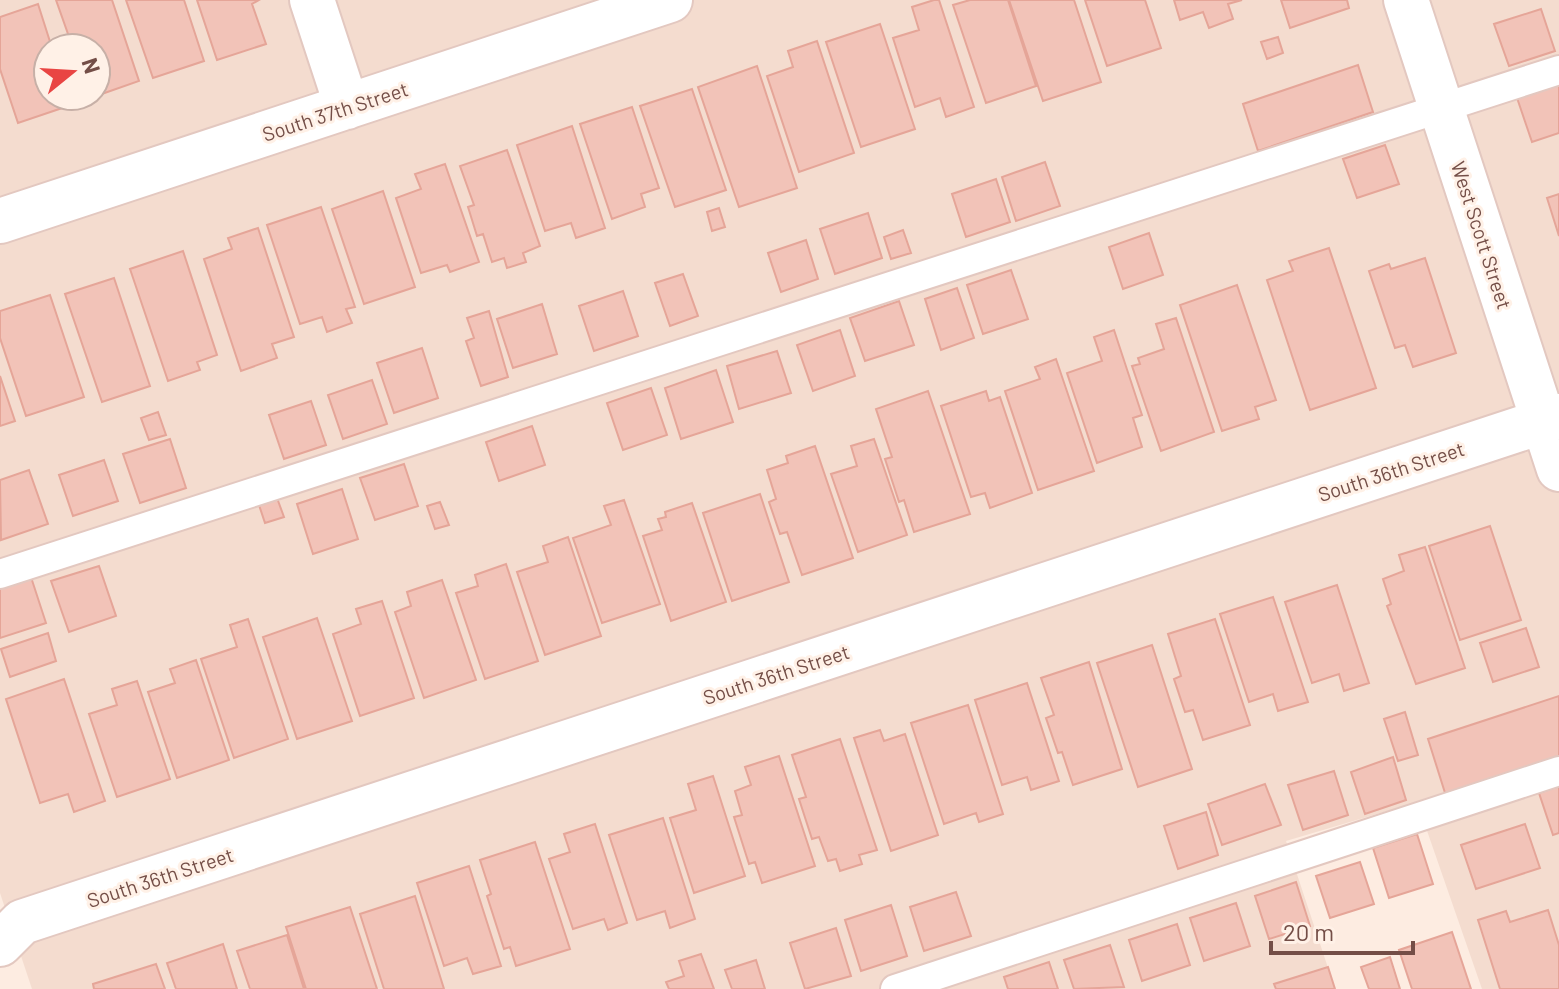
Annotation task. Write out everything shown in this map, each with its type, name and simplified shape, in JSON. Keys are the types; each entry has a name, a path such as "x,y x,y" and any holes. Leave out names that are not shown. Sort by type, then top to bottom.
{"street":[{"path":"312,0 347,107"},
{"name":"South 37th Street","path":"0,221 670,0"},
{"name":"West Scott Street","path":"1406,0 1551,419 1559,469"},
{"name":"South 36th Street","path":"0,944 22,922 1551,419"}],"lane":[{"path":"0,574 1559,70"},
{"path":"895,989 1559,771"}],"shaded area":[{"path":"0,0 1559,0 1559,989 1482,989 1417,802 1286,841 1335,989 32,989 0,893"}],"building":[{"path":"56,0 112,0 139,81 112,90 112,32 67,32"},
{"path":"126,0 184,0 204,61 153,78"},
{"path":"197,0 259,0 252,4 266,44 217,60"},
{"path":"939,0 974,107 946,117 940,98 915,107 893,38 919,30 912,7"},
{"path":"970,0 1008,0 1036,86 986,103 953,5"},
{"path":"1009,0 1074,0 1101,82 1043,101"},
{"path":"1085,0 1145,0 1161,48 1107,66"},
{"path":"1174,0 1242,0 1228,4 1233,19 1209,28 1203,12 1180,20"},
{"path":"1281,0 1347,0 1349,8 1290,28"},
{"path":"38,4 47,32 32,32 32,112 50,112 18,123 0,69 0,17"},
{"path":"1541,9 1555,51 1509,66 1494,24"},
{"path":"880,24 915,129 861,147 826,42"},
{"path":"1278,37 1283,53 1267,59 1261,42"},
{"path":"817,41 854,153 799,172 767,76 793,67 788,51"},
{"path":"1358,65 1373,112 1258,151 1243,104"},
{"path":"757,66 797,188 739,207 698,87"},
{"path":"1559,81 1559,133 1532,142 1516,95"},
{"path":"692,89 726,190 675,207 640,106"},
{"path":"632,107 659,188 641,194 645,207 612,219 580,124"},
{"path":"572,126 605,228 576,238 571,223 545,231 517,145"},
{"path":"1385,145 1399,184 1357,198 1343,159"},
{"path":"507,150 540,246 523,253 526,262 507,268 504,258 492,262 483,234 477,236 468,207 474,205 460,166"},
{"path":"1045,162 1060,206 1016,221 1002,177"},
{"path":"445,164 479,262 450,272 447,265 421,273 396,198 421,189 415,174"},
{"path":"996,179 1010,222 966,237 952,194"},
{"path":"383,191 415,287 364,304 332,209"},
{"path":"1559,194 1559,236 1547,198"},
{"path":"321,207 355,307 346,309 352,323 327,332 322,317 300,324 267,225"},
{"path":"719,208 725,227 712,231 707,212"},
{"path":"868,213 882,258 835,274 820,229"},
{"path":"258,228 294,337 272,344 277,358 241,371 204,259 232,249 228,238"},
{"path":"903,230 911,253 891,259 884,237"},
{"path":"1149,233 1163,275 1123,289 1109,247"},
{"path":"806,240 818,279 781,292 768,253"},
{"path":"1329,248 1376,388 1310,410 1267,280 1293,271 1289,261"},
{"path":"183,251 217,355 197,362 200,370 168,381 130,269"},
{"path":"1425,258 1456,353 1413,367 1405,345 1395,348 1369,271 1389,264 1391,269"},
{"path":"1011,270 1028,319 983,334 967,285"},
{"path":"683,274 698,316 670,326 655,283"},
{"path":"114,278 150,386 102,402 65,294"},
{"path":"1237,285 1276,400 1255,407 1259,419 1222,431 1180,305"},
{"path":"957,288 974,338 941,350 925,299"},
{"path":"623,291 638,336 594,351 579,306"},
{"path":"50,295 84,397 26,416 0,338 0,311"},
{"path":"899,301 914,345 865,361 850,318"},
{"path":"542,304 557,354 513,368 497,319"},
{"path":"489,311 508,377 481,386 466,341 474,338 467,318"},
{"path":"1176,318 1214,432 1161,451 1132,366 1140,364 1138,358 1164,349 1156,324"},
{"path":"840,330 855,376 813,391 797,345"},
{"path":"1114,330 1142,415 1133,418 1142,447 1097,463 1067,373 1102,361 1094,337"},
{"path":"422,348 438,398 394,413 377,363"},
{"path":"777,351 791,393 739,409 727,366"},
{"path":"1056,359 1094,471 1038,490 1005,391 1040,379 1035,367"},
{"path":"716,370 733,422 681,439 665,388"},
{"path":"0,376 15,421 0,426"},
{"path":"372,380 387,424 343,439 328,395"},
{"path":"651,388 667,435 623,450 607,403"},
{"path":"928,391 970,514 914,532 904,500 899,502 885,459 892,457 876,409"},
{"path":"986,391 989,401 1000,397 1032,493 990,508 985,493 971,497 941,406"},
{"path":"311,401 326,445 284,459 269,415"},
{"path":"158,412 166,435 149,440 141,418"},
{"path":"532,426 545,465 499,481 486,442"},
{"path":"170,439 186,488 140,503 123,454"},
{"path":"874,439 907,535 858,552 831,474 857,466 851,446"},
{"path":"815,446 853,558 802,575 787,532 780,534 769,502 776,499 767,470 788,463 786,456"},
{"path":"104,460 118,501 73,516 59,475"},
{"path":"404,464 418,506 375,520 360,478"},
{"path":"29,470 48,524 1,540 0,480"},
{"path":"342,489 358,539 313,554 297,504"},
{"path":"760,494 789,582 732,601 703,513"},
{"path":"277,498 284,517 265,523 259,505"},
{"path":"624,500 660,604 602,623 573,538 611,525 604,506"},
{"path":"440,502 449,525 435,529 427,506"},
{"path":"692,503 726,602 671,621 643,536 662,530 658,519 666,517 665,512"},
{"path":"1490,526 1521,620 1460,640 1429,546"},
{"path":"568,537 601,636 545,655 517,572 548,562 543,546"},
{"path":"1425,547 1465,668 1416,684 1387,606 1391,604 1383,579 1404,571 1399,555"},
{"path":"506,564 538,661 485,679 456,593 478,586 475,575"},
{"path":"99,566 116,616 69,632 51,581"},
{"path":"29,571 46,623 0,638 0,581"},
{"path":"442,580 476,680 424,698 395,612 411,606 407,592"},
{"path":"1337,585 1369,683 1344,691 1339,674 1312,683 1285,602"},
{"path":"1273,597 1308,702 1278,711 1273,694 1249,702 1220,614"},
{"path":"382,601 414,698 360,716 333,634 361,624 356,609"},
{"path":"317,618 352,721 297,739 263,637"},
{"path":"248,619 288,739 234,758 201,659 237,647 230,625"},
{"path":"1215,619 1250,725 1203,740 1193,710 1185,712 1174,679 1181,676 1168,634"},
{"path":"1526,628 1539,667 1493,682 1480,643"},
{"path":"48,633 56,661 10,677 1,649"},
{"path":"1152,645 1192,769 1138,787 1097,663"},
{"path":"196,660 229,760 177,778 148,692 175,683 170,669"},
{"path":"1089,662 1122,769 1073,785 1046,718 1054,715 1041,678"},
{"path":"64,679 105,801 74,812 68,794 40,803 6,699"},
{"path":"137,681 170,779 117,797 89,714 117,705 112,689"},
{"path":"1027,683 1059,781 1031,790 1027,777 1002,785 975,700"},
{"path":"1559,696 1559,759 1446,796 1428,739"},
{"path":"968,705 1003,814 979,822 976,813 944,824 911,723"},
{"path":"1405,712 1418,755 1398,761 1384,719"},
{"path":"880,730 884,741 905,734 938,835 891,851 854,738"},
{"path":"840,739 877,850 859,855 862,864 840,871 836,859 828,861 819,837 812,839 799,799 806,797 792,755"},
{"path":"779,756 815,866 762,883 755,862 749,864 734,817 742,815 735,791 751,785 745,767"},
{"path":"1393,757 1406,800 1365,814 1351,772"},
{"path":"1334,771 1348,815 1303,830 1288,785"},
{"path":"713,776 745,876 694,893 670,818 696,810 688,784"},
{"path":"1265,784 1281,825 1222,845 1208,804"},
{"path":"1559,786 1559,833 1553,835 1539,793"},
{"path":"1206,812 1218,855 1178,869 1164,826"},
{"path":"663,818 695,919 670,928 665,911 637,920 609,835"},
{"path":"595,824 627,923 608,930 604,919 573,929 549,859 570,852 564,834"},
{"path":"1525,824 1540,868 1476,889 1461,845"},
{"path":"1417,834 1433,884 1389,898 1373,848"},
{"path":"535,842 570,949 516,966 510,947 504,949 487,896 491,894 480,860"},
{"path":"1360,862 1374,904 1330,918 1316,876"},
{"path":"469,866 501,966 473,974 467,958 444,966 417,883"},
{"path":"1296,882 1310,926 1269,939 1255,896"},
{"path":"956,892 971,936 924,951 910,907"},
{"path":"415,896 444,989 384,989 360,914"},
{"path":"1236,903 1250,946 1204,961 1190,918"},
{"path":"891,905 907,956 861,971 845,920"},
{"path":"350,907 377,989 306,989 286,927"},
{"path":"1548,910 1559,945 1559,989 1500,989 1478,920 1506,911 1510,922"},
{"path":"1177,924 1190,965 1142,981 1129,940"},
{"path":"836,928 851,976 805,989 790,943"},
{"path":"1452,932 1471,989 1412,989 1399,950"},
{"path":"287,935 304,989 250,989 237,951"},
{"path":"223,944 237,989 176,989 167,963"},
{"path":"1110,945 1124,987 1074,989 1064,960"},
{"path":"701,954 714,989 669,989 666,982 684,976 679,961"},
{"path":"1390,957 1400,989 1369,989 1361,967"},
{"path":"756,960 765,989 732,989 725,970"},
{"path":"1049,962 1058,989 1008,989 1004,977"},
{"path":"156,964 165,989 94,989 93,984"},
{"path":"1328,967 1335,989 1276,989 1274,984"}]}
